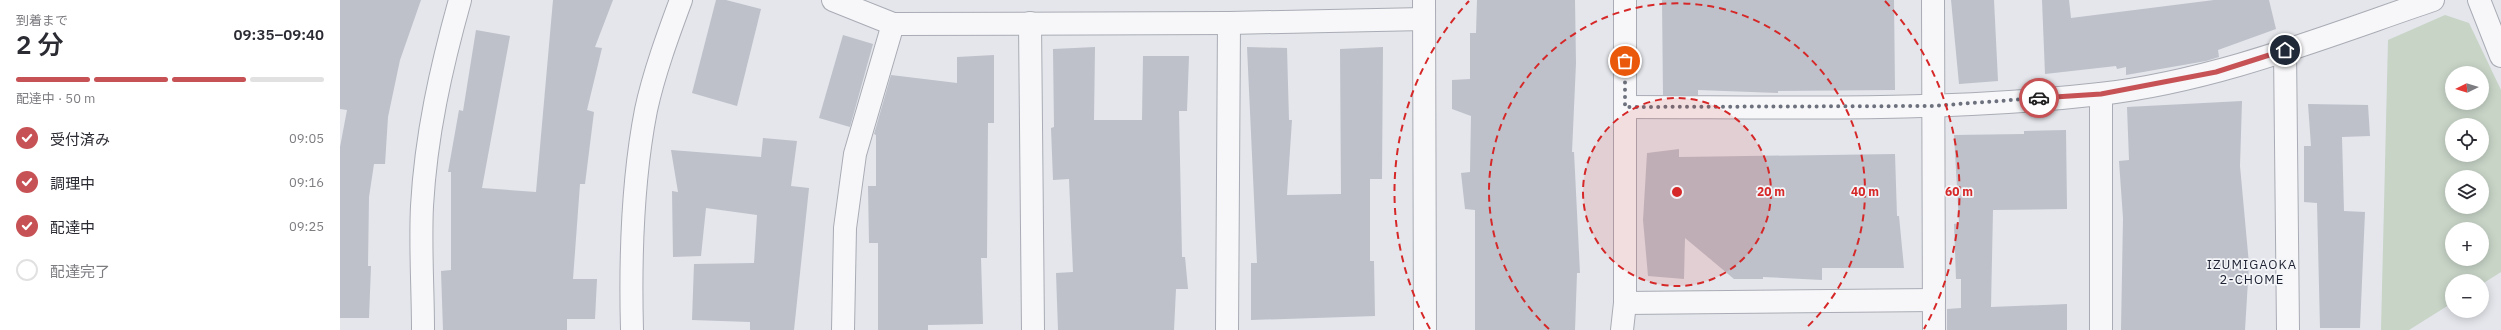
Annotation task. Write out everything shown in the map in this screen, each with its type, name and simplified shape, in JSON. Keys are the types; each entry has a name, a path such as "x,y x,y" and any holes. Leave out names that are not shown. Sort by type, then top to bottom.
{"street":[{"path":"423,330 422,206 428,143 440,70 460,0"},
{"path":"632,330 631,279 634,198 647,109 681,0"},
{"path":"833,0 893,24 1230,23 1424,9 1425,330"},
{"path":"1622,330 1625,303 1625,0"},
{"path":"1933,0 1932,106 1934,330"},
{"path":"1625,107 1932,106 2101,94 2216,72 2433,0"},
{"path":"2479,0 2501,56"},
{"path":"1030,23 1034,330"},
{"path":"1227,330 1230,23"},
{"path":"843,330 845,228 855,154 893,24"},
{"path":"2285,50 2288,330"},
{"path":"2101,94 2101,330"},
{"path":"1625,303 1934,300"}],"green space":[{"path":"2445,15 2469,23 2501,90 2501,272 2489,280 2489,274 2445,274 2445,307 2409,330 2381,330 2388,40"}],"building":[{"path":"340,0 421,0 400,60 388,117 385,164 374,164 369,197 368,266 371,266 369,318 340,318 340,147 347,110 340,109"},
{"path":"553,0 613,0 595,47 602,48 587,110 594,112 585,184 580,184 573,279 597,279 595,319 567,319 567,330 443,330 441,271 451,270 451,172 448,172 459,110 463,111 476,30 510,36 482,188 536,192"},
{"path":"716,0 726,0 761,9 737,106 692,93"},
{"path":"1477,0 1575,0 1576,63 1572,152 1574,152 1580,273 1577,273 1575,330 1475,330 1475,210 1465,209 1461,173 1470,172 1471,116 1452,109 1452,80 1470,79 1470,33 1476,33"},
{"path":"1662,0 1894,0 1895,90 1778,91 1778,93 1698,90 1698,95 1663,95"},
{"path":"1951,0 1994,0 1998,81 1959,84"},
{"path":"2042,0 2069,0 2071,18 2214,0 2269,0 2276,29 2218,50 2219,57 2206,61 2126,75 2126,67 2117,69 2116,66 2045,74"},
{"path":"843,35 873,44 850,127 819,118"},
{"path":"1095,47 1094,120 1142,120 1143,56 1189,56 1187,111 1179,111 1182,257 1185,257 1188,289 1176,289 1174,330 1058,330 1056,273 1073,272 1069,179 1053,180 1051,128 1054,127 1053,49"},
{"path":"1247,47 1287,48 1289,120 1292,120 1287,195 1341,194 1340,49 1383,47 1382,179 1370,179 1370,261 1374,261 1375,316 1251,320 1251,263 1257,263"},
{"path":"994,55 994,123 988,123 987,258 981,258 983,324 928,325 928,330 878,330 878,243 869,243 868,186 876,186 876,135 874,134 891,75 957,83 957,57"},
{"path":"2242,101 2240,166 2249,264 2245,330 2121,330 2123,218 2119,161 2129,160 2127,107"},
{"path":"2308,104 2368,105 2370,136 2342,137 2344,211 2365,212 2360,328 2320,328 2317,203 2304,202 2304,146 2311,146"},
{"path":"2066,130 2067,209 1993,210 1991,307 2067,304 2067,330 1947,330 1947,309 1961,308 1961,279 1956,279 1954,224 1959,223 1954,135 2024,134 2024,131"},
{"path":"763,138 797,141 791,186 809,188 794,330 750,330 750,322 692,320 694,264 754,263 757,215 706,208 701,256 673,257 672,191 678,192 671,150 761,157"},
{"path":"1679,149 1679,157 1895,154 1897,216 1899,216 1904,268 1822,268 1822,280 1763,277 1763,279 1734,279 1685,238 1684,279 1648,276 1643,220 1647,153"}],"way so far":[{"path":"1625,61 1625,107 1932,106 2039,98"}],"district":[{"name":"IZUMIGAOKA 2-CHOME","path":"2252,272"}],"route":[{"path":"2039,98 2101,94 2216,72 2285,50"}]}
